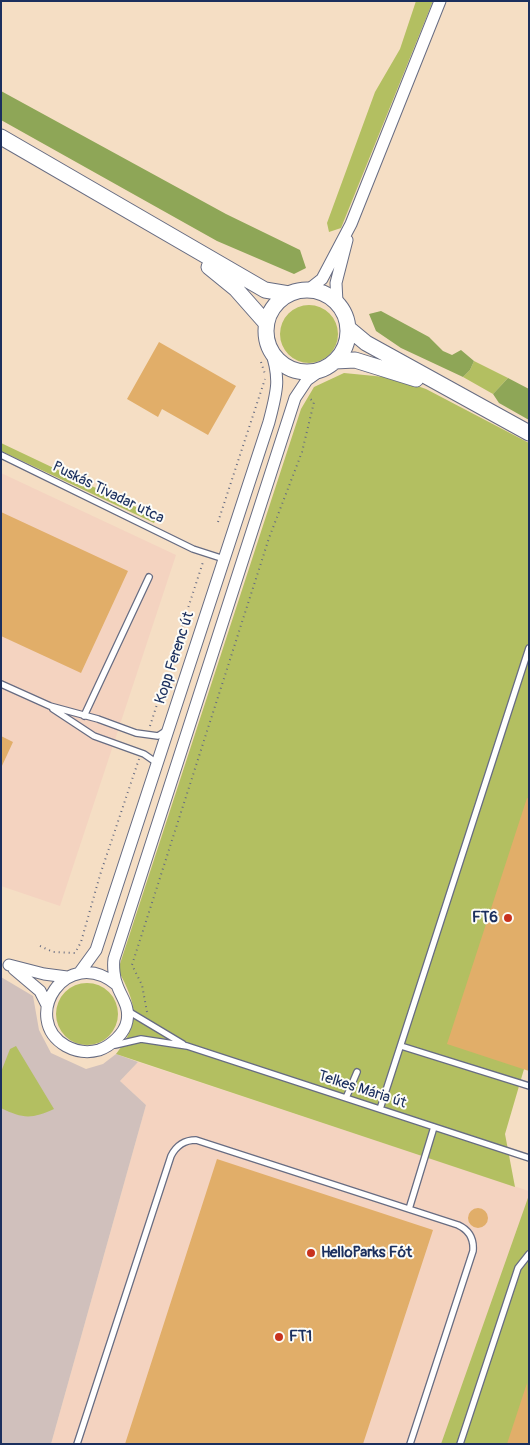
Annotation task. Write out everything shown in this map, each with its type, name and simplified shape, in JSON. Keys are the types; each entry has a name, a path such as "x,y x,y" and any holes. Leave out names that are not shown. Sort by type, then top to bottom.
{"main road":[{"path":"1,137 265,290 289,294 308,290 322,293 337,302 344,314 348,328 346,345 335,361 321,370 297,371 278,360 270,348 266,334 266,323 275,306 289,294"},
{"path":"175,238 236,289 266,323"},
{"path":"348,328 366,343 529,434"},
{"path":"335,361 355,360 444,388"}],"street":[{"path":"308,290 322,278 351,224 440,1"},
{"path":"337,302 336,283 351,224"},
{"name":"Kopp Ferenc út","path":"80,972 96,950 275,397 278,385 277,367 270,348"},
{"path":"117,985 114,959 294,398 307,380 321,370"},
{"path":"48,1005 58,984 67,977 80,972 93,972 106,977 117,985 124,996 128,1011 125,1027 113,1042 103,1048 82,1052 63,1043 50,1026 48,1005 40,991 9,965 44,974 67,977"}],"lane":[{"name":"Puskás Tivadar utca","path":"1,455 204,552 224,559"},
{"path":"84,716 149,577"},
{"path":"380,1109 529,648"},
{"path":"1,684 50,706 147,735 158,736 168,729"},
{"path":"50,706 94,736 141,753 157,764"},
{"path":"128,1011 187,1046"},
{"path":"103,1048 128,1040 141,1039 187,1046"},
{"name":"Telkes Mária út","path":"187,1046 529,1158"},
{"path":"401,1046 529,1086"},
{"path":"346,1098 356,1072"},
{"path":"408,1209 434,1127"},
{"path":"77,1444 171,1156 178,1146 187,1141 196,1140 464,1228 471,1236 474,1247 410,1444"},
{"path":"460,1444 518,1268 529,1254"}],"path":[{"path":"218,522 266,378 261,362"},
{"path":"146,1023 147,1011 142,985 132,965 269,538 302,452 314,402 309,397"},
{"path":"147,735 203,562"},
{"path":"40,946 53,952 75,952 81,942 100,875 141,753"}],"shaded area":[{"path":"1,473 176,555 60,906 1,886"},
{"path":"1,977 33,996 39,1030 51,1053 86,1069 103,1064 116,1054 138,1062 120,1081 146,1105 51,1444 1,1444"},
{"name":"HelloParks Fót","path":"138,1062 529,1191 529,1444 51,1444 146,1105 120,1081"}],"green space":[{"path":"416,1 433,1 341,228 329,232 327,223 375,92 400,49"},
{"path":"1,91 226,214 300,250 306,268 294,274 217,241 1,120"},
{"path":"309,305 320,307 333,318 338,334 336,345 325,358 309,363 298,361 285,350 280,334 282,323 293,310"},
{"path":"381,311 429,337 443,351 452,355 461,350 474,361 470,370 463,377 401,348 376,331 369,314"},
{"path":"474,361 508,378 493,394 463,377 470,370"},
{"path":"344,373 395,378 426,389 529,443 529,1052 505,1134 515,1187 116,1054 130,1032 134,1013 129,993 118,970 301,409 314,387"},
{"path":"508,378 529,389 529,420 499,403 493,394"},
{"path":"1,443 157,517 154,523 1,451"},
{"path":"87,983 99,985 109,992 116,1002 118,1014 116,1026 109,1036 99,1043 87,1045 75,1043 65,1036 58,1026 56,1014 58,1002 65,992 75,985"},
{"path":"16,1046 54,1109 40,1115 22,1116 1,1108 1,1072 10,1049"},
{"path":"529,1195 529,1444 441,1444"}],"building":[{"path":"159,342 236,386 208,435 162,409 158,417 127,399"},
{"path":"1,512 128,571 81,673 1,636"},
{"path":"1,736 13,742 1,768"},
{"name":"FT6","path":"527,798 529,799 529,1071 447,1044"},
{"name":"FT1","path":"217,1159 433,1230 363,1444 125,1444"},
{"path":"478,1208 485,1211 488,1218 485,1225 478,1228 471,1225 468,1218 471,1211"},
{"path":"527,1383 529,1444 507,1444"}],"place":[{"name":"FT6","path":"508,918"},
{"name":"HelloParks Fót","path":"311,1253"},
{"name":"FT1","path":"279,1337"}]}
